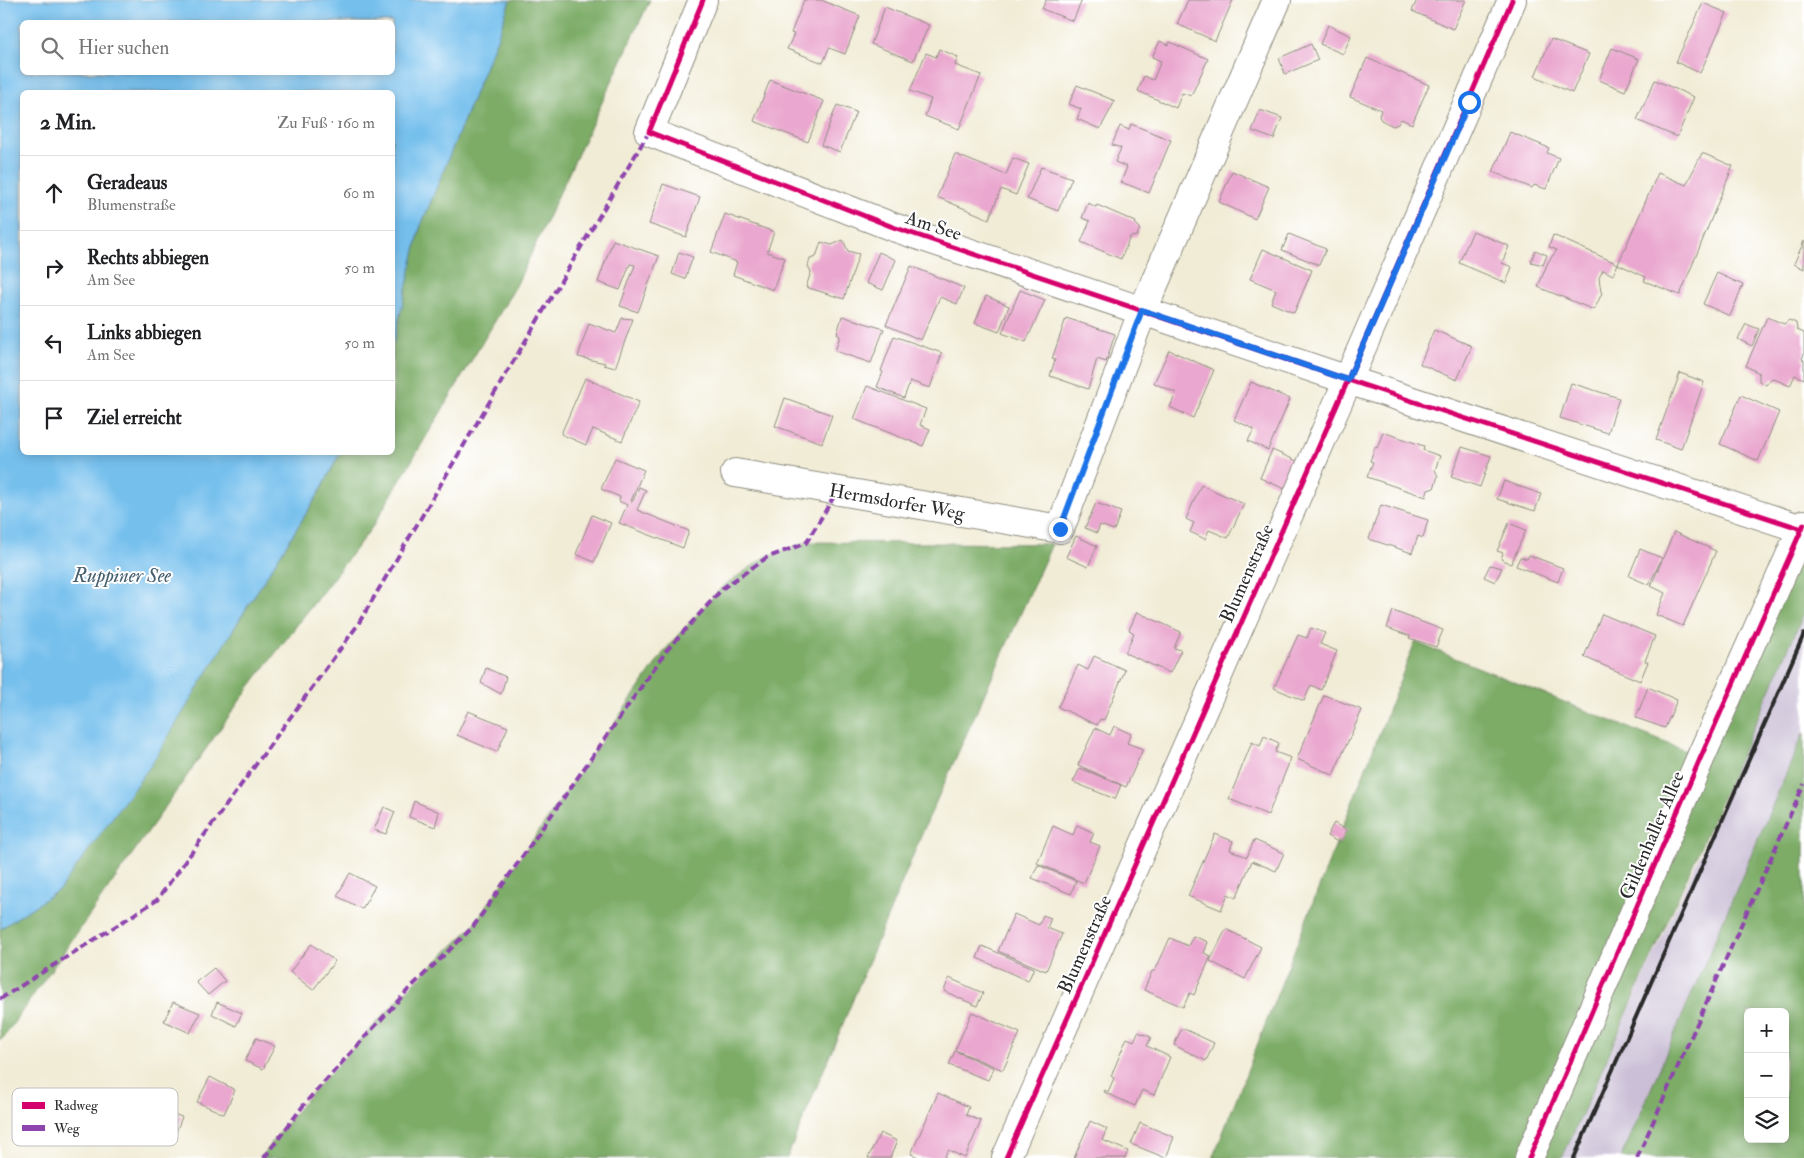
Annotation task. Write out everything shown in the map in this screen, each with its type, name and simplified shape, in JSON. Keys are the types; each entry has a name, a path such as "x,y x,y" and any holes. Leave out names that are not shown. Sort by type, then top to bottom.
{"street":[{"name":"Am See","path":"703,0 649,132 893,227 1348,380 1803,526"},
{"path":"1142,310 1278,0"},
{"name":"Blumenstraße","path":"1006,1158 1348,380 1512,0"},
{"name":"Hermsdorfer Weg","path":"735,473 1060,529 1142,310"},
{"name":"Gildenhaller Allee","path":"1529,1158 1700,759 1803,526"}],"shaded area":[{"path":"1804,613 1804,732 1621,1158 1562,1158 1724,801 1736,767"}],"green space":[{"path":"510,0 650,0 516,286 373,526 248,689 4,1037 0,1040 0,929 60,889 239,620 319,493 339,455 395,455 395,336 420,228 498,36"},
{"path":"1804,524 1804,613 1562,1158 1213,1158 1415,642 1696,755"},
{"path":"806,542 1052,544 927,822 787,1158 260,1158 305,1100 406,991 472,927 666,649 722,587 765,557"},
{"path":"1804,732 1804,1158 1621,1158"}],"water":[{"name":"Ruppiner See","path":"0,0 510,0 498,36 420,228 395,336 395,90 20,90 20,455 339,455 319,493 151,765 60,889 0,929"}],"building":[{"path":"804,0 821,0 860,16 845,54 829,48 823,63 787,49 794,34 791,33"},
{"path":"1046,0 1082,0 1073,21 1042,9"},
{"path":"1188,0 1233,0 1215,41 1177,24"},
{"path":"1417,0 1466,0 1453,29 1412,11"},
{"path":"1703,3 1727,13 1700,73 1676,62"},
{"path":"885,7 929,25 913,61 871,44"},
{"path":"1328,25 1351,36 1343,54 1320,44"},
{"path":"1551,39 1589,54 1572,93 1535,76"},
{"path":"1160,41 1168,45 1170,42 1208,59 1191,96 1182,93 1176,108 1138,91 1144,76 1153,80 1161,61 1152,57"},
{"path":"1311,44 1318,60 1285,74 1279,58"},
{"path":"1612,48 1639,59 1625,91 1599,80"},
{"path":"939,49 958,57 955,65 981,75 959,129 925,116 931,99 910,91 926,53 936,57"},
{"path":"1367,58 1429,85 1412,124 1401,119 1398,124 1393,126 1381,120 1379,116 1381,110 1350,97"},
{"path":"770,80 824,101 808,142 754,121"},
{"path":"1655,80 1694,97 1677,137 1637,120"},
{"path":"1077,85 1115,101 1100,129 1077,119 1081,109 1069,104"},
{"path":"837,105 856,112 840,152 821,145"},
{"path":"1260,110 1282,118 1274,139 1252,131"},
{"path":"1131,124 1171,140 1149,193 1121,182 1127,167 1115,162 1121,148 1112,145 1120,126 1129,130"},
{"path":"1510,132 1549,148 1547,153 1559,158 1546,189 1534,185 1532,188 1493,172"},
{"path":"1702,153 1733,166 1680,295 1644,281 1646,277 1618,264 1658,173 1686,185"},
{"path":"955,154 1006,175 1013,158 1029,164 1016,195 1001,189 989,219 937,197"},
{"path":"1041,167 1072,178 1058,211 1027,199"},
{"path":"1232,171 1269,187 1255,219 1219,202"},
{"path":"663,184 700,197 686,237 649,224"},
{"path":"1088,203 1136,222 1140,228 1137,236 1130,237 1121,259 1081,242 1090,221 1082,218"},
{"path":"725,214 774,232 767,252 785,258 773,290 733,275 737,262 711,252"},
{"path":"1473,231 1509,246 1502,263 1512,267 1506,283 1459,263"},
{"path":"1289,234 1326,249 1319,265 1282,250"},
{"path":"1553,235 1618,264 1613,275 1603,270 1599,278 1602,293 1594,310 1538,287 1548,262 1557,250 1549,247"},
{"path":"613,240 659,256 638,312 620,306 635,265 630,264 620,290 598,282"},
{"path":"843,240 848,251 859,254 844,299 806,287 811,272 808,266 810,259 816,257 821,242 832,245"},
{"path":"1804,241 1804,269 1794,264"},
{"path":"1263,249 1312,270 1294,313 1271,303 1276,290 1250,279"},
{"path":"1535,250 1547,255 1543,265 1531,262"},
{"path":"679,252 693,257 685,279 672,274"},
{"path":"879,252 896,260 883,290 866,283"},
{"path":"911,266 964,288 957,304 940,297 921,340 886,325"},
{"path":"1717,273 1743,285 1730,316 1703,304"},
{"path":"1020,290 1045,300 1026,342 1002,333"},
{"path":"986,296 1009,306 999,332 975,323"},
{"path":"842,316 884,329 871,363 835,351 840,336 837,334"},
{"path":"1767,317 1784,324 1789,320 1796,323 1797,330 1804,333 1804,354 1802,359 1804,360 1804,379 1795,375 1790,386 1772,378 1766,385 1759,381 1759,373 1746,366"},
{"path":"622,318 633,319 615,368 604,365 605,363 578,357 589,323 616,333"},
{"path":"1066,318 1115,334 1106,362 1097,359 1088,389 1050,376 1055,360 1052,359"},
{"path":"1746,324 1759,329 1752,346 1738,339"},
{"path":"1434,330 1472,346 1457,380 1420,364"},
{"path":"894,336 942,353 930,388 910,381 904,398 877,387"},
{"path":"1169,350 1214,370 1193,418 1170,407 1176,393 1154,383"},
{"path":"1680,373 1704,382 1681,449 1656,440"},
{"path":"585,378 639,402 622,441 593,429 586,445 561,434"},
{"path":"1251,382 1290,399 1268,450 1248,441 1254,429 1234,420"},
{"path":"1571,383 1619,398 1608,433 1560,418"},
{"path":"867,386 926,409 920,425 930,429 923,446 854,419"},
{"path":"1741,395 1779,412 1758,461 1720,444"},
{"path":"785,398 832,415 822,443 775,426"},
{"path":"1383,432 1424,446 1423,450 1440,456 1435,470 1438,476 1434,488 1428,490 1426,497 1367,477 1373,462 1370,461"},
{"path":"1462,447 1491,456 1480,487 1451,477"},
{"path":"1272,450 1297,461 1285,489 1260,478"},
{"path":"615,458 644,470 631,501 633,501 639,487 646,490 637,510 689,531 683,548 619,523 627,505 619,501 620,497 601,489"},
{"path":"1504,481 1541,494 1535,511 1497,499"},
{"path":"1201,485 1244,504 1228,538 1209,530 1205,539 1190,532 1194,523 1186,519"},
{"path":"1096,503 1121,512 1114,530 1100,525 1097,533 1085,528"},
{"path":"1381,505 1428,520 1423,538 1418,536 1412,553 1369,539"},
{"path":"592,515 611,523 594,562 576,554"},
{"path":"1509,523 1526,530 1511,564 1501,559 1503,553 1497,551"},
{"path":"1674,532 1716,551 1683,626 1656,615 1665,593 1651,586"},
{"path":"1076,536 1097,546 1088,567 1066,557"},
{"path":"1640,549 1662,558 1649,585 1629,576"},
{"path":"1529,555 1563,568 1558,582 1516,566 1520,557 1527,559"},
{"path":"1490,565 1502,568 1495,582 1484,577"},
{"path":"1393,611 1443,630 1436,647 1387,628"},
{"path":"1137,612 1181,632 1174,648 1181,650 1170,673 1125,653 1134,633 1129,630"},
{"path":"1602,614 1655,636 1645,661 1648,662 1640,681 1584,657"},
{"path":"1311,628 1325,633 1320,644 1337,651 1321,690 1311,685 1304,701 1274,688 1298,635 1307,638"},
{"path":"1094,656 1125,670 1104,720 1100,719 1097,725 1058,707 1078,665 1088,670"},
{"path":"486,668 506,677 501,694 481,683"},
{"path":"1648,687 1677,700 1665,728 1636,718"},
{"path":"1324,695 1362,710 1333,775 1297,759"},
{"path":"468,711 508,727 497,752 457,735"},
{"path":"1114,726 1131,734 1127,743 1143,749 1126,787 1078,765 1095,728 1110,735"},
{"path":"1264,736 1279,743 1275,752 1291,758 1268,815 1229,799 1252,742 1260,746"},
{"path":"1080,768 1121,785 1115,799 1073,782"},
{"path":"414,801 439,812 435,827 409,817"},
{"path":"384,807 395,812 386,834 374,830"},
{"path":"1334,823 1347,830 1340,843 1327,836"},
{"path":"1077,825 1094,833 1090,842 1100,846 1084,883 1037,863 1053,826 1073,835"},
{"path":"1215,834 1233,841 1230,850 1247,857 1254,840 1284,853 1276,871 1252,861 1236,898 1228,894 1221,910 1188,896"},
{"path":"1038,865 1076,881 1071,894 1032,878"},
{"path":"350,873 375,886 362,909 337,896"},
{"path":"1014,914 1039,925 1043,915 1051,918 1047,928 1062,934 1046,971 998,951"},
{"path":"1226,929 1261,947 1245,979 1210,961"},
{"path":"1193,936 1208,942 1204,953 1211,956 1194,995 1190,993 1183,1007 1144,990 1170,938 1188,946"},
{"path":"311,944 335,961 313,990 290,972"},
{"path":"982,946 1034,968 1028,981 977,958"},
{"path":"214,968 225,981 208,995 196,982"},
{"path":"949,978 983,993 977,1006 944,991"},
{"path":"173,1002 200,1013 190,1033 164,1021"},
{"path":"217,1002 242,1013 236,1026 212,1014"},
{"path":"972,1012 1020,1033 1003,1070 955,1050"},
{"path":"1182,1028 1214,1043 1206,1061 1174,1045"},
{"path":"1138,1032 1151,1037 1147,1046 1170,1057 1154,1095 1142,1090 1135,1106 1104,1092 1105,1090 1108,1092 1114,1078 1111,1076 1127,1038 1134,1041"},
{"path":"256,1038 275,1046 263,1069 245,1061"},
{"path":"955,1051 994,1068 988,1080 949,1065"},
{"path":"210,1077 235,1090 224,1114 197,1102"},
{"path":"938,1093 969,1107 966,1115 981,1121 965,1158 948,1150 944,1158 921,1158 911,1154"},
{"path":"178,1116 182,1117 178,1127"},
{"path":"1090,1121 1107,1129 1102,1140 1128,1151 1125,1158 1074,1158"},
{"path":"1140,1123 1174,1137 1166,1158 1131,1144"},
{"path":"880,1133 897,1141 890,1158 868,1158"}],"railway":[{"path":"1574,1158 1804,634"}],"marked path":[{"path":"0,999 157,900 357,626 649,132"},
{"path":"264,1158 306,1102 407,991 473,927 667,650 723,588 766,558 806,543 838,490"},
{"path":"1637,1158 1804,784"}],"cycle path":[{"path":"703,0 649,132 893,227 1348,380 1802,529"},
{"path":"1006,1158 1348,380 1512,0"},
{"path":"1529,1158 1700,759 1804,524"}],"route":[{"path":"1060,529 1142,310 1348,380 1469,102"}]}
